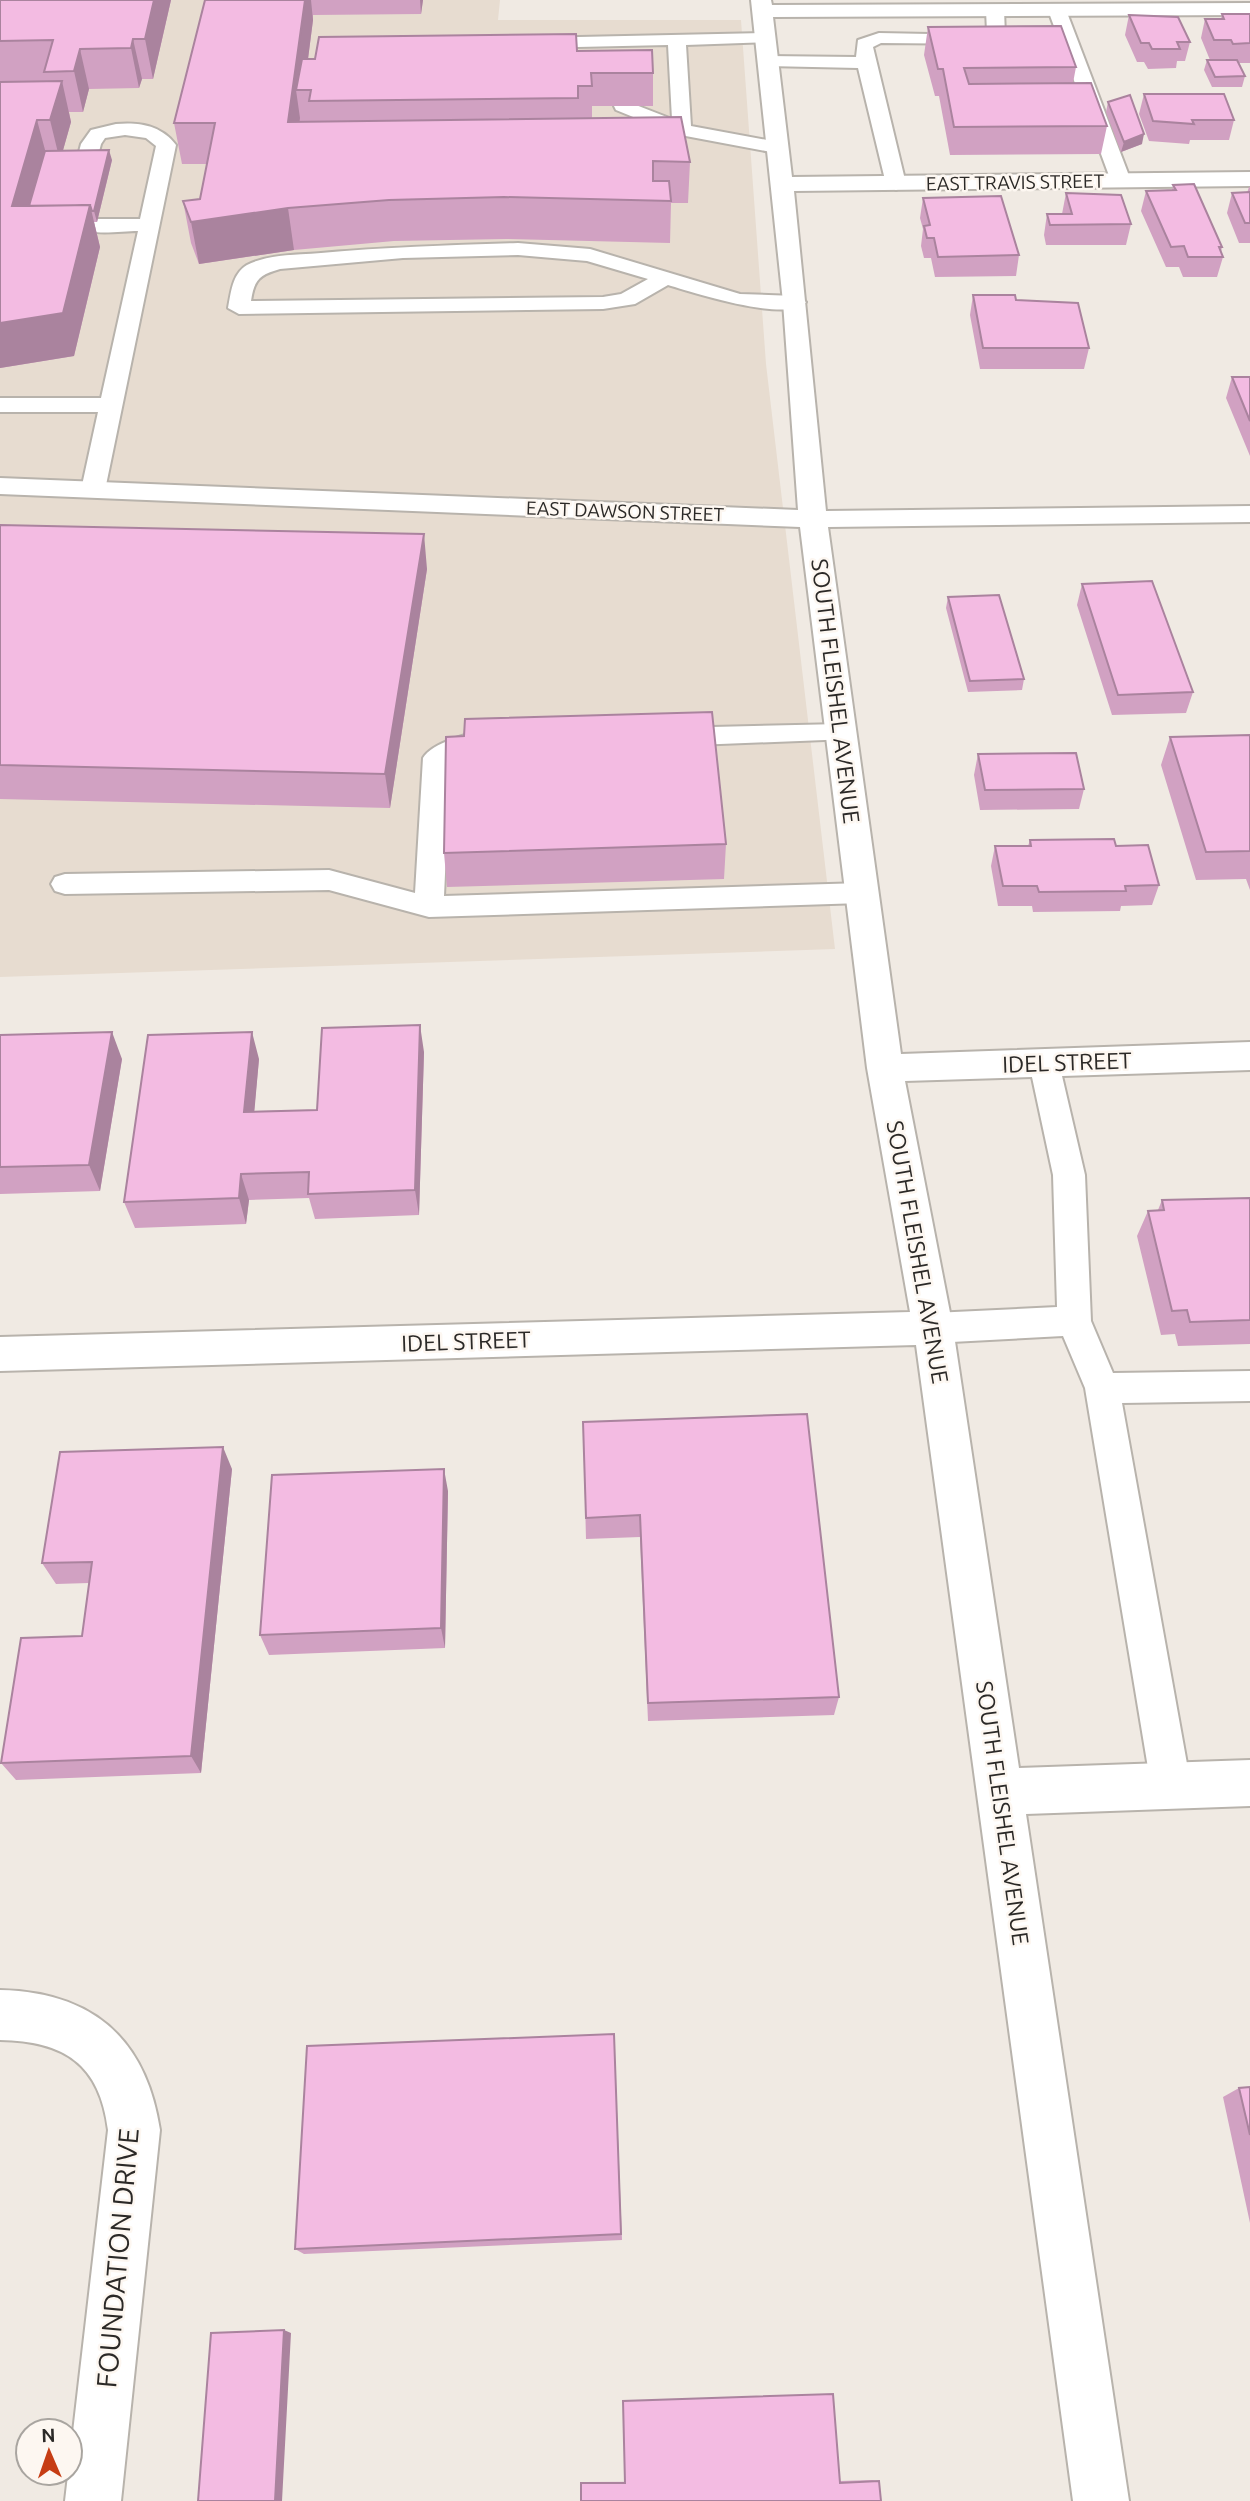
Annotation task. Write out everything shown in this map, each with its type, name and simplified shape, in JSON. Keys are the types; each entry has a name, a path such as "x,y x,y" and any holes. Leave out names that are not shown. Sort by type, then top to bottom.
{"street":[{"path":"764,28 995,10 1250,9"},
{"name":"SOUTH FLEISHEL AVENUE","path":"764,28 795,302 813,519 885,1068 933,1328 1101,2501"},
{"name":"EAST TRAVIS STREET","path":"780,184 1250,179"},
{"name":"EAST DAWSON STREET","path":"0,486 813,519 929,520 1250,514"},
{"name":"IDEL STREET","path":"885,1068 1250,1056"},
{"name":"IDEL STREET","path":"0,1354 933,1328"},
{"path":"1000,1792 1250,1783"},
{"name":"FOUNDATION DRIVE","path":"0,2015 16,2014 68,2024 103,2052 126,2090 134,2130 93,2501"}],"lane":[{"path":"895,184 866,63 864,44 879,38 983,40 996,35 995,10"},
{"path":"1057,10 1121,181"},
{"path":"641,61 677,46 764,28 866,63"},
{"path":"513,44 677,46"},
{"path":"677,46 682,130"},
{"path":"623,106 682,130 776,146"},
{"path":"93,489 166,145 154,134 142,131 119,130 99,134 91,144 73,214 75,219 85,225 149,225"},
{"path":"664,279 626,299 603,303 239,308 243,284 254,270 264,267 403,252 556,250 590,255 738,300 795,302"},
{"path":"0,405 111,405"},
{"path":"646,737 841,733"},
{"path":"429,907 437,758 478,741 506,740"},
{"path":"65,884 329,880 429,907 862,893"},
{"path":"1044,1063 1069,1175 1074,1321 1102,1388 1171,1786"},
{"path":"933,1328 1074,1321"},
{"path":"1102,1388 1250,1386"}],"shaded area":[{"path":"0,0 500,0 498,20 741,20 766,364 835,949 0,977"}],"building":[{"path":"0,0 154,0 145,39 133,39 131,48 80,49 74,71 44,72 53,40 0,41"},
{"path":"205,0 305,0 288,122 681,117 690,162 653,161 653,181 669,181 671,201 504,197 389,200 288,208 191,222 183,201 200,199 215,123 174,123"},
{"path":"1222,14 1250,14 1250,43 1233,44 1231,40 1214,40 1205,19 1224,19"},
{"path":"1129,15 1178,17 1190,42 1177,42 1180,49 1152,49 1149,43 1141,43"},
{"path":"1061,26 1076,67 964,68 969,84 1091,83 1107,126 954,127 943,69 938,69 928,27"},
{"path":"576,34 577,51 652,50 653,73 591,73 592,86 578,86 578,98 309,101 311,90 296,90 302,59 315,59 319,37"},
{"path":"1207,60 1237,60 1245,76 1215,77"},
{"path":"62,81 50,120 37,120 12,206 90,205 63,313 0,323 0,82"},
{"path":"1144,94 1224,94 1234,120 1192,120 1194,124 1153,121"},
{"path":"1130,95 1144,134 1124,142 1108,102"},
{"path":"109,150 94,211 90,205 29,206 45,151"},
{"path":"1194,184 1222,247 1219,247 1223,257 1188,257 1184,246 1171,247 1146,191 1176,190 1173,185"},
{"path":"1250,192 1250,223 1245,223 1232,193"},
{"path":"1066,193 1121,195 1131,224 1050,225 1047,214 1072,214"},
{"path":"1001,196 1019,255 938,257 934,238 927,238 924,226 930,225 923,198"},
{"path":"973,295 1015,295 1016,300 1078,303 1089,348 983,348"},
{"path":"1232,377 1250,377 1250,421"},
{"path":"0,525 424,534 385,774 0,765"},
{"path":"1152,581 1193,692 1118,695 1082,584"},
{"path":"999,595 1024,679 970,681 948,597"},
{"path":"712,712 726,844 444,853 446,737 464,736 465,719"},
{"path":"1250,735 1250,851 1206,852 1170,737"},
{"path":"1076,753 1084,789 985,790 978,754"},
{"path":"1114,839 1116,846 1148,845 1159,885 1125,886 1126,891 1039,892 1037,886 1003,886 995,846 1031,846 1030,840"},
{"path":"420,1025 415,1190 308,1194 309,1172 241,1174 239,1198 124,1202 148,1035 252,1032 244,1112 317,1110 322,1028"},
{"path":"112,1032 89,1165 0,1167 0,1035"},
{"path":"1250,1198 1250,1320 1190,1322 1187,1310 1172,1311 1148,1211 1164,1210 1162,1200"},
{"path":"807,1414 839,1697 648,1703 640,1515 586,1518 583,1422"},
{"path":"223,1447 191,1756 1,1763 21,1638 82,1636 92,1562 42,1563 60,1452"},
{"path":"444,1469 441,1628 260,1635 272,1475"},
{"path":"614,2034 621,2234 295,2249 307,2046"},
{"path":"1250,2087 1250,2135 1239,2088"},
{"path":"284,2330 275,2501 198,2501 211,2333"},
{"path":"833,2394 840,2483 879,2481 881,2501 581,2501 581,2483 625,2483 623,2401"}]}
